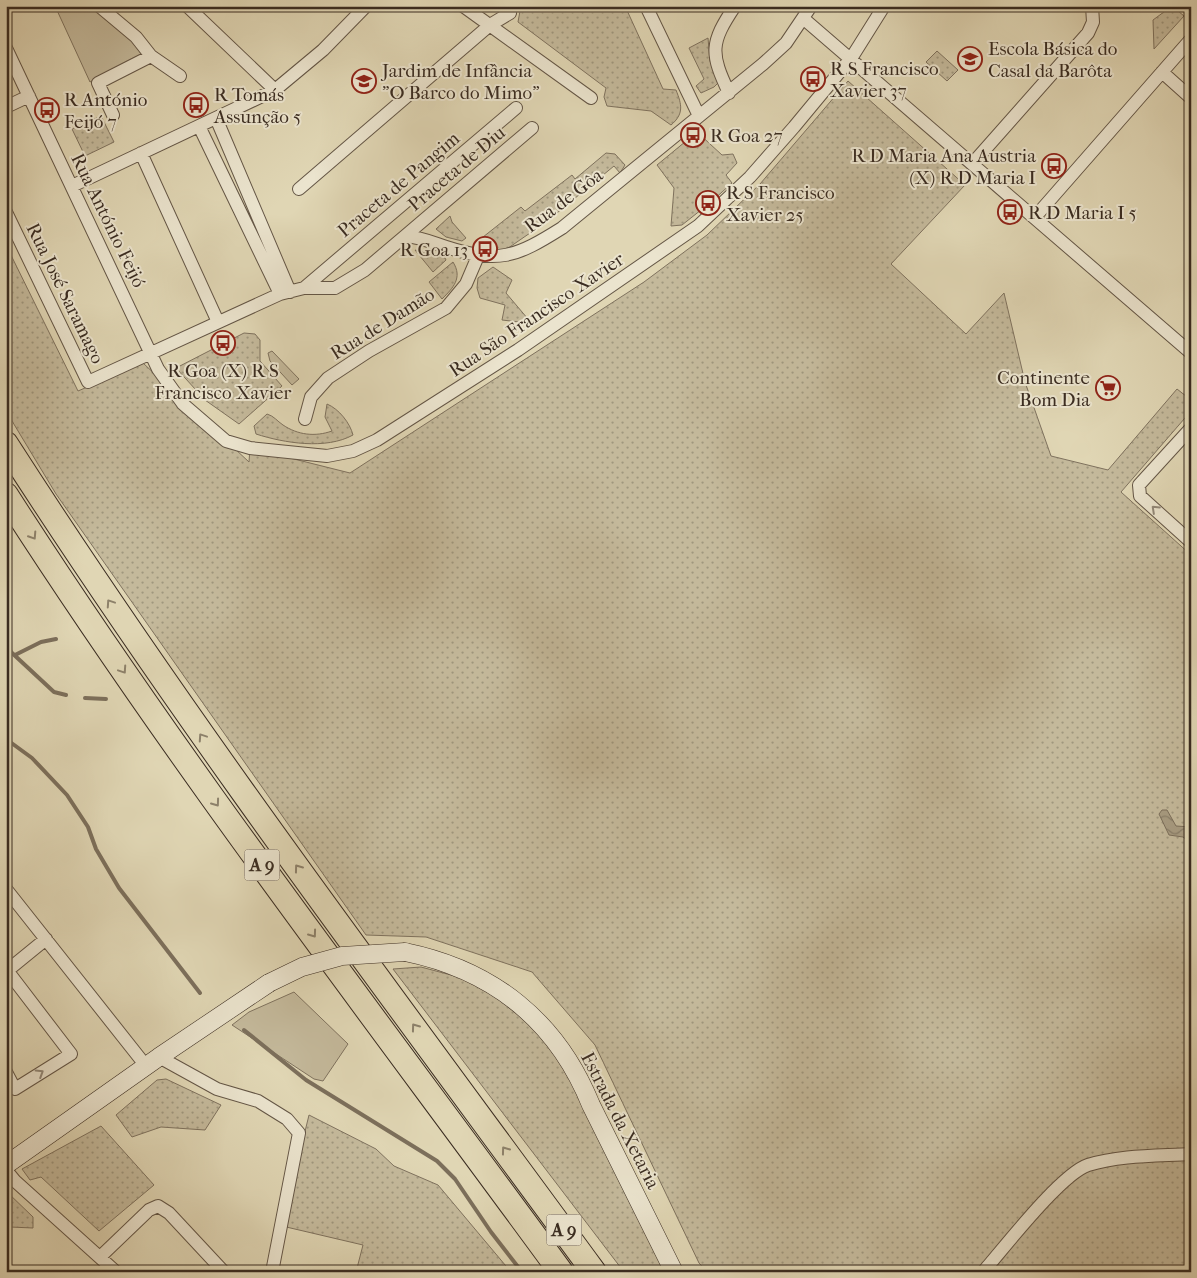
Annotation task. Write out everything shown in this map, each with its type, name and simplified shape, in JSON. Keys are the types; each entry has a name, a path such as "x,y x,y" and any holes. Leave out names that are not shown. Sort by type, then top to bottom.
{"highway":[{"name":"A 9","path":"6,444 73,549 207,744 594,1272"},
{"name":"A 9","path":"6,494 51,565 184,760 561,1272"},
{"path":"534,1189 594,1249 611,1272"}],"street":[{"path":"99,6 136,37 151,56 180,76"},
{"path":"187,6 274,90"},
{"path":"72,186 274,90 323,50 366,6"},
{"path":"462,6 591,98"},
{"path":"646,6 699,116"},
{"path":"729,93 716,65 714,45 722,26 735,6"},
{"name":"Rua de Gôa","path":"405,236 420,237 478,256 507,255 528,249 562,228 729,93 786,42 804,19 811,6"},
{"name":"Rua São Francisco Xavier","path":"153,353 158,368 183,404 226,441 250,448 327,456 353,451 377,440 518,350 692,230 750,177 852,57 884,6"},
{"path":"973,163 1088,33 1093,22 1092,6"},
{"path":"299,189 490,26 510,14"},
{"path":"804,19 852,57 1191,353"},
{"path":"1035,217 1191,39"},
{"name":"Rua António Feijó","path":"6,48 153,353"},
{"path":"113,115 98,84 151,56"},
{"path":"1162,72 1191,98"},
{"path":"6,107 29,96"},
{"name":"Praceta de Pangim","path":"304,288 516,108"},
{"path":"216,118 285,293"},
{"path":"198,126 285,293"},
{"name":"Praceta de Diu","path":"405,236 532,128"},
{"path":"141,153 218,322"},
{"name":"Rua José Saramago","path":"6,212 88,382 153,353"},
{"path":"153,353 285,293 304,288 335,288 365,270 405,236"},
{"name":"Rua de Damão","path":"305,419 311,397 328,378 369,351 446,308 466,284 478,256"},
{"path":"1191,428 1139,485 1140,496 1191,542"},
{"path":"6,889 46,939 153,1062 217,1089 258,1101 287,1119 299,1133 272,1272"},
{"path":"6,1072 15,1089 71,1054 7,969 46,939"},
{"name":"Estrada da Xetaria","path":"6,1165 153,1062 269,984 302,967 342,956 405,952 455,965 488,981 514,998 561,1050 582,1081 674,1272"},
{"path":"983,1272 1066,1179 1086,1166 1112,1160 1191,1154"},
{"path":"6,1170 15,1181 116,1272"},
{"path":"100,1257 149,1210 158,1206 169,1212 224,1272"}],"shaded area":[{"path":"55,6 92,6 133,41 142,55 90,82"},
{"path":"532,6 625,6 663,89 676,90 681,109 675,121 671,125 651,111 607,106 604,97 606,88 518,22 520,11"},
{"path":"1172,6 1184,16 1154,49 1153,20"},
{"path":"708,38 710,61 719,82 714,87 701,93 696,86 704,79 689,48"},
{"path":"937,51 958,70 947,81 926,62"},
{"path":"848,81 965,185 891,264 966,334 1004,293 1025,382 1051,456 1108,470 1177,389 1191,400 1191,411 1121,492 1191,555 1191,1272 707,1272 699,1263 595,1045 532,972 426,937 366,935 56,494 6,411 6,245 78,391 143,363 249,462 250,448 350,473 644,282 707,235 760,184"},
{"path":"101,116 114,142 85,156 72,129"},
{"path":"697,132 722,155 733,154 737,163 726,175 732,183 711,202 709,200 704,204 706,206 682,225 671,226 674,188 657,165"},
{"path":"606,153 615,154 625,165 620,173 614,166 546,222 501,253 478,241 521,207 525,211 572,175 575,179"},
{"path":"450,216 452,222 466,238 462,241 446,237 436,229"},
{"path":"415,250 445,258 446,260 433,272"},
{"path":"453,262 457,278 453,287 442,299 429,282"},
{"path":"493,267 512,280 506,293 528,319 519,322 502,320 505,305 480,298 477,288 478,278"},
{"path":"244,333 255,334 260,340 260,361 282,386 239,424 205,400 176,368"},
{"path":"272,351 299,379 292,385 270,361 268,353"},
{"path":"327,404 336,409 343,417 353,435 342,440 318,444 279,440 256,434 254,426 267,414 283,425 301,433 319,434 332,431 325,417"},
{"path":"421,967 462,978 494,996 532,1024 560,1060 663,1268 662,1272 624,1272 393,969"},
{"path":"294,992 348,1044 323,1081 314,1079 232,1025 249,1012"},
{"path":"166,1079 221,1105 205,1130 161,1127 132,1137 116,1115 157,1080"},
{"path":"309,1115 376,1149 394,1166 438,1185 511,1272 356,1272 363,1245 282,1226"},
{"path":"101,1126 154,1185 99,1231 41,1177 30,1180 22,1169"},
{"path":"6,1191 33,1217 33,1228 10,1227 6,1230"}],"water":[{"path":"1162,810 1167,810 1176,826 1191,827 1191,843 1183,837 1169,835 1159,814"}],"waterway":[{"path":"15,655 41,642 56,639"},
{"path":"6,642 11,652 54,692 66,695"},
{"path":"85,698 106,699"},
{"path":"6,739 32,758 67,795 88,827 96,849 119,888 200,993"},
{"path":"244,1030 306,1080 437,1161 455,1179 491,1232 522,1272"}],"place":[{"name":"Escola Básica do Casal da Barôta","path":"970,59"},
{"name":"R S Francisco Xavier 37","path":"813,79"},
{"name":"Jardim de Infância \"O Barco do Mimo\"","path":"364,81"},
{"name":"R Tomás Assunção 5","path":"196,105"},
{"name":"R António Feijó 7","path":"47,110"},
{"name":"R Goa 27","path":"693,135"},
{"name":"R D Maria Ana Austria (X) R D Maria I","path":"1054,166"},
{"name":"R S Francisco Xavier 25","path":"708,203"},
{"name":"R D Maria I 5","path":"1010,212"},
{"name":"R Goa 13","path":"485,249"},
{"name":"R Goa (X) R S Francisco Xavier","path":"223,343"},
{"name":"Continente Bom Dia","path":"1108,388"}]}
